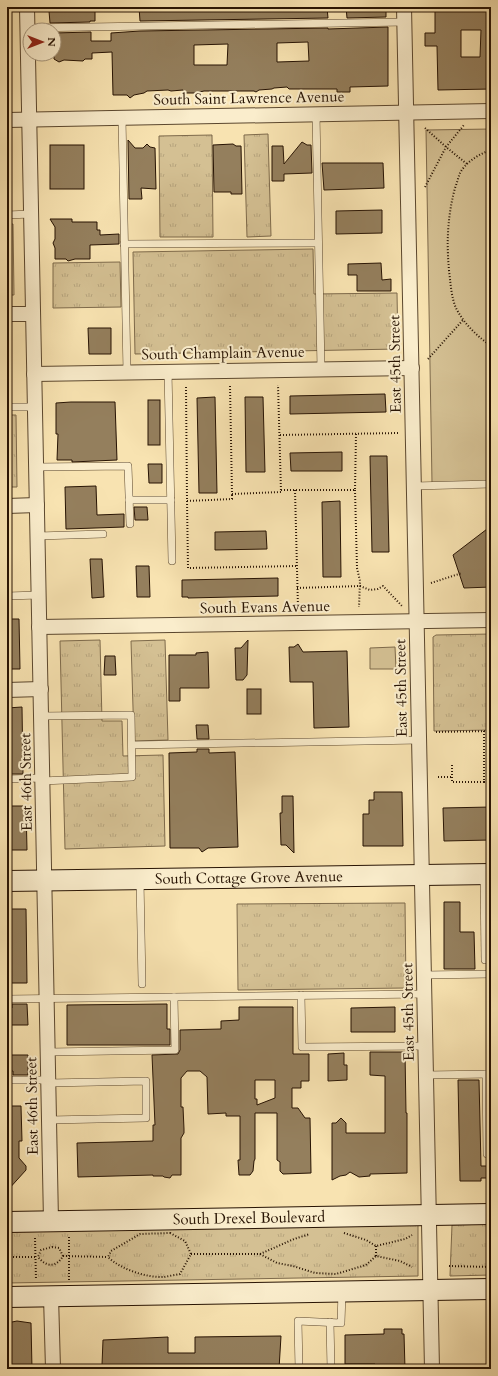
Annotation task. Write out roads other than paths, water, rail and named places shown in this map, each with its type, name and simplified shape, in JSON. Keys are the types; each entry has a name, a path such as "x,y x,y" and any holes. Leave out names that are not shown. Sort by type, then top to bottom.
{"street":[{"name":"East 46th Street","path":"27,7 27,22"},
{"name":"East 45th Street","path":"404,7 432,1369"},
{"name":"East 46th Street","path":"28,62 51,1221"},
{"name":"South Saint Lawrence Avenue","path":"7,120 491,111"},
{"path":"7,314 33,314"},
{"name":"South Champlain Avenue","path":"34,374 321,368 412,368"},
{"path":"7,506 37,505"},
{"name":"South Evans Avenue","path":"39,627 491,620"},
{"path":"7,690 41,689"},
{"name":"South Cottage Grove Avenue","path":"7,881 487,874"},
{"name":"South Drexel Boulevard","path":"7,1222 491,1214"},
{"path":"7,1297 491,1289"},
{"path":"51,1296 53,1369"}],"lane":[{"path":"62,27 405,22"},
{"path":"316,114 321,368"},
{"path":"122,118 127,372"},
{"path":"7,215 31,214"},
{"path":"124,244 318,243"},
{"path":"168,371 172,561"},
{"path":"7,407 35,407"},
{"path":"36,467 128,466 130,524"},
{"path":"414,486 491,484"},
{"path":"129,500 171,500"},
{"path":"38,536 103,534"},
{"path":"7,596 39,596"},
{"path":"7,779 42,780 132,777 131,715 41,716"},
{"path":"132,744 420,740"},
{"path":"484,960 487,874"},
{"path":"140,879 142,984"},
{"path":"424,975 491,974"},
{"path":"7,999 425,994"},
{"path":"301,995 302,1047 426,1046"},
{"path":"48,1052 175,1050 174,997"},
{"path":"426,1075 489,1074 487,1154 491,1154"},
{"path":"7,1080 146,1081 146,1118 49,1120"},
{"path":"299,1369 298,1321 342,1323 342,1292"},
{"path":"330,1322 331,1369"}]}
